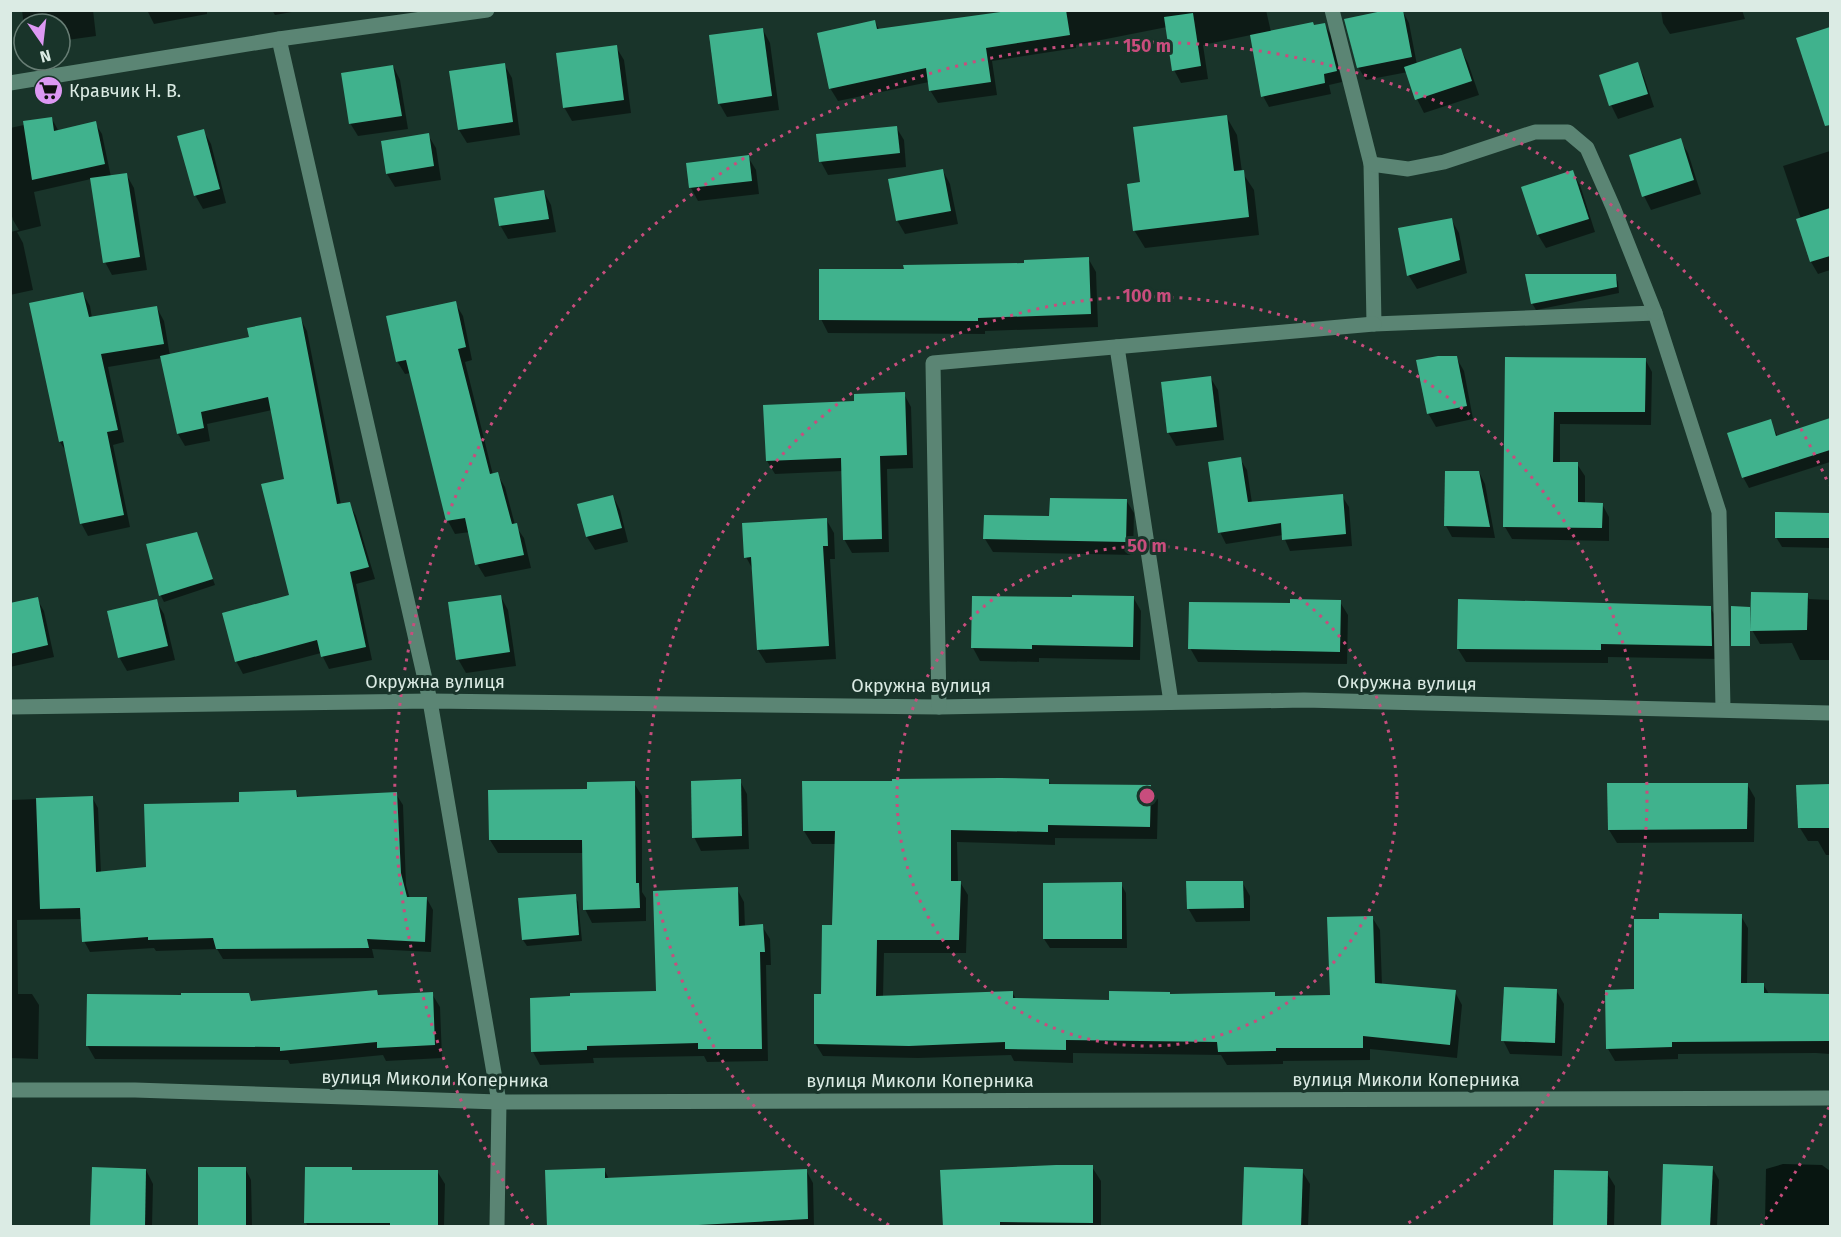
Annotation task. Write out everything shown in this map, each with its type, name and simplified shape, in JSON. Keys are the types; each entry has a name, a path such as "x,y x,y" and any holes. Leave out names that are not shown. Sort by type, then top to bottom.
{"street":[{"path":"10,82 279,39 487,10"},
{"path":"1332,10 1371,164 1374,324"},
{"path":"279,39 430,701 499,1102 497,1227"},
{"path":"1371,164 1408,169 1444,162 1535,132 1568,132 1587,148 1655,313 1719,512 1723,709"},
{"path":"939,707 933,363 1374,324 1655,313"},
{"path":"1117,347 1171,702"},
{"name":"Окружна вулиця","path":"10,707 430,701 939,707 1316,700 1830,713"},
{"name":"вулиця Миколи Коперника","path":"10,1090 135,1090 499,1102 1830,1098"}],"shaded area":[{"path":"1783,1164 1822,1165 1830,1171 1830,1226 1765,1226 1766,1169"}],"building":[{"path":"1015,10 1066,10 1070,35 986,48 991,82 929,91 926,68 829,89 817,33 875,20 877,29"},
{"path":"1387,10 1403,10 1412,57 1357,68 1344,19"},
{"path":"1193,13 1201,66 1172,71 1164,17"},
{"path":"1313,22 1314,25 1325,23 1337,71 1324,74 1325,83 1261,97 1250,35"},
{"path":"1830,27 1830,125 1825,126 1796,38"},
{"path":"763,28 772,96 718,104 709,35"},
{"path":"617,45 624,100 563,108 556,53"},
{"path":"1461,48 1472,81 1415,100 1404,67"},
{"path":"1638,62 1648,94 1609,106 1599,75"},
{"path":"505,63 513,122 458,130 449,71"},
{"path":"393,65 402,116 349,124 341,73"},
{"path":"1227,115 1234,171 1244,170 1249,217 1133,231 1127,184 1140,182 1133,127"},
{"path":"52,117 54,131 96,121 105,164 32,180 23,121"},
{"path":"897,126 900,153 819,162 816,134"},
{"path":"204,129 220,189 194,196 177,136"},
{"path":"429,133 434,166 386,174 381,141"},
{"path":"1681,138 1694,180 1642,197 1629,155"},
{"path":"749,155 752,181 689,188 686,163"},
{"path":"943,169 951,211 896,221 888,179"},
{"path":"1573,170 1589,219 1537,235 1521,187"},
{"path":"127,173 140,257 103,263 90,178"},
{"path":"544,190 549,219 499,226 494,198"},
{"path":"1830,208 1830,256 1810,262 1796,219"},
{"path":"1452,218 1460,260 1407,276 1398,228"},
{"path":"1089,257 1091,314 978,318 978,321 819,320 819,269 904,269 903,265 1024,263 1024,260"},
{"path":"1525,274 1616,274 1617,287 1531,304"},
{"path":"83,292 89,317 157,306 164,344 101,354 118,430 107,432 124,515 80,524 63,441 59,442 29,303"},
{"path":"456,301 466,347 458,349 490,474 498,472 512,524 517,523 524,555 475,565 465,518 446,521 406,360 396,362 386,316"},
{"path":"301,317 337,504 350,502 369,567 350,572 366,647 321,657 317,640 235,662 222,613 289,595 261,484 284,479 268,397 201,412 204,428 177,434 160,356 249,337 247,328"},
{"path":"1438,356 1457,356 1467,406 1427,414 1416,360"},
{"path":"1505,357 1646,358 1645,412 1554,412 1553,462 1578,462 1578,502 1603,503 1602,528 1503,527"},
{"path":"1211,376 1217,427 1167,433 1161,382"},
{"path":"905,392 907,455 880,456 882,539 843,540 841,458 766,461 763,405 854,401 854,394"},
{"path":"1830,418 1830,450 1742,478 1727,433 1771,419 1776,436"},
{"path":"1241,457 1248,502 1343,494 1346,534 1282,540 1281,523 1218,533 1208,462"},
{"path":"1445,471 1479,471 1490,527 1444,526"},
{"path":"613,495 622,528 586,537 577,504"},
{"path":"1050,498 1127,499 1126,542 983,539 984,515 1049,516"},
{"path":"1775,512 1830,513 1830,538 1775,538"},
{"path":"827,518 828,546 823,546 829,646 757,650 751,557 744,558 742,523"},
{"path":"197,532 213,579 159,596 146,544"},
{"path":"1751,592 1808,593 1807,630 1750,631"},
{"path":"501,595 510,652 456,660 448,602"},
{"path":"1072,595 1134,596 1133,647 1032,645 1032,649 971,648 972,596 1072,597"},
{"path":"38,597 48,645 10,654 10,603"},
{"path":"157,599 168,646 118,658 107,611"},
{"path":"1290,599 1341,600 1340,652 1188,649 1189,602 1290,603"},
{"path":"1458,599 1711,606 1712,646 1601,644 1601,650 1457,649"},
{"path":"1731,606 1750,607 1750,646 1731,646"},
{"path":"741,779 742,836 692,838 691,781"},
{"path":"1049,779 1049,784 1151,785 1150,827 1048,825 1048,832 951,830 951,881 961,881 959,940 877,940 876,996 1013,991 1013,998 1109,1000 1109,991 1170,992 1170,994 1275,992 1275,996 1330,995 1327,917 1373,916 1375,983 1456,990 1450,1045 1363,1036 1363,1048 1276,1048 1276,1051 1218,1052 1217,1042 1066,1040 1066,1050 1005,1049 1005,1042 909,1046 814,1044 814,994 821,994 822,925 832,925 835,831 803,831 802,781"},
{"path":"635,781 636,883 639,883 640,908 583,910 582,840 489,840 488,790 587,789 587,782"},
{"path":"1607,783 1748,783 1747,829 1608,830"},
{"path":"1830,784 1830,828 1798,828 1796,785"},
{"path":"296,790 297,797 397,792 401,873 407,897 427,897 425,942 367,939 369,948 216,949 213,938 148,940 148,937 82,942 80,908 40,909 36,798 93,796 96,872 146,867 144,804 239,802 239,792"},
{"path":"1186,881 1243,881 1244,908 1187,909"},
{"path":"1122,882 1122,939 1043,939 1043,883"},
{"path":"738,887 739,926 763,924 765,952 760,952 762,1049 698,1049 698,1043 587,1046 587,1050 531,1052 530,998 570,996 570,993 656,991 653,891"},
{"path":"576,894 579,935 522,940 518,898"},
{"path":"1659,913 1742,914 1741,983 1764,983 1764,993 1830,994 1830,1041 1672,1042 1672,1047 1606,1049 1605,990 1634,989 1634,919 1659,919"},
{"path":"1504,987 1557,989 1555,1043 1501,1041"},
{"path":"377,990 378,995 433,992 435,1045 377,1048 377,1042 280,1051 280,1047 86,1046 87,994 249,993 251,1001"},
{"path":"1663,1164 1713,1166 1710,1227 1661,1227"},
{"path":"1093,1165 1093,1223 1000,1222 1000,1227 943,1227 940,1170"},
{"path":"92,1167 146,1169 145,1227 90,1227"},
{"path":"198,1167 246,1167 246,1227 198,1227"},
{"path":"305,1167 352,1167 352,1170 438,1170 438,1227 390,1227 390,1223 304,1223"},
{"path":"1244,1167 1303,1169 1301,1227 1242,1227"},
{"path":"605,1168 605,1178 807,1169 808,1219 661,1227 547,1227 545,1170"},
{"path":"1554,1170 1608,1171 1607,1227 1553,1226"}],"place":[{"name":"Кравчик Н. В.","path":"48,91"}]}
